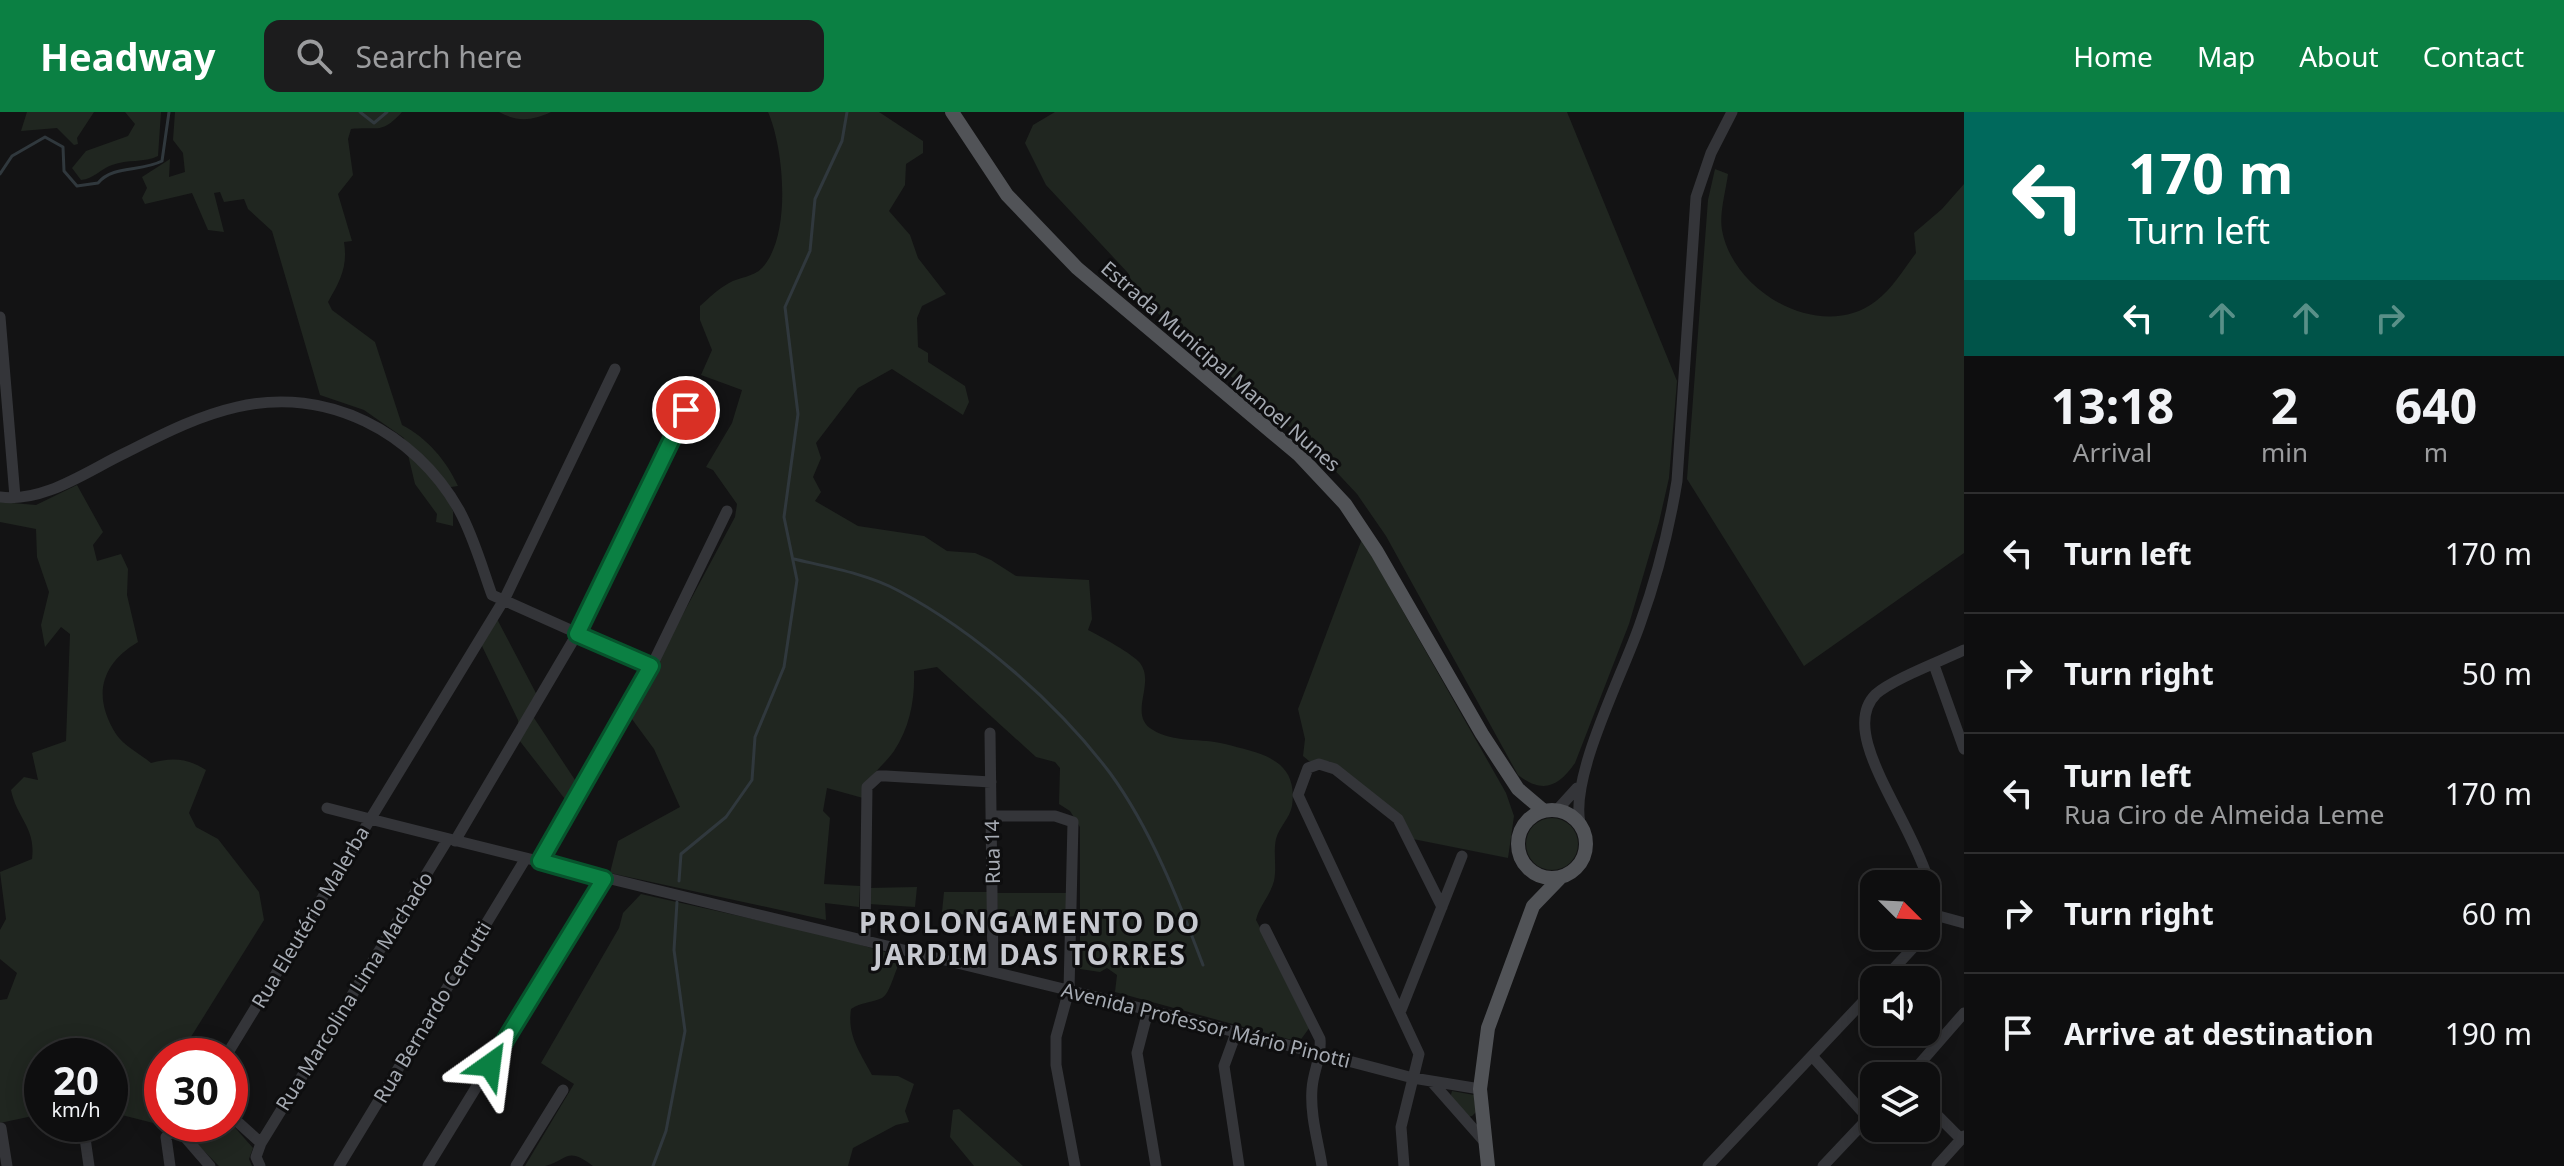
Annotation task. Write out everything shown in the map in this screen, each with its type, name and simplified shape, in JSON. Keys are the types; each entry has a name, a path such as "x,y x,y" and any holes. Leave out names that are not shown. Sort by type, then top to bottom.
{"main road":[{"name":"Estrada Municipal Manoel Nunes","path":"952,112 1007,195 1077,268 1299,455 1345,504 1518,789 1523,827"},
{"name":"Estrada Municipal Manoel Nunes","path":"1518,789 1550,810"},
{"path":"1488,1166 1480,1089 1488,1028 1533,906 1561,877 1573,871 1586,848 1580,823 1550,810 1523,827 1519,853 1525,865 1533,906"},
{"path":"1525,865 1535,874 1561,877"}],"street":[{"path":"1580,823 1580,784 1639,628 1669,525 1677,481 1696,197 1711,153 1732,112"},
{"path":"0,317 15,497"},
{"name":"Rua Eleutério Malerba","path":"237,1038 505,598 615,369"},
{"name":"Rua Marcolina Lima Machado","path":"261,1143 577,634 698,386"},
{"path":"0,497 53,489 197,419 241,406 294,404 340,410 371,421 402,441 436,475 460,512 492,595 505,598 651,666"},
{"path":"540,861 651,666 727,511"},
{"path":"1929,870 1865,728 1867,709 1875,696 1964,650"},
{"path":"1934,665 1964,749"},
{"name":"Rua 14","path":"990,733 993,971"},
{"path":"1404,1166 1401,1127 1419,1054 1298,795 1308,768 1327,766 1403,825 1442,907"},
{"path":"865,938 866,794 870,784 886,776 991,782"},
{"path":"1550,810 1580,784"},
{"name":"Avenida Professor Mário Pinotti","path":"327,808 604,879 865,938 1413,1078 1480,1089"},
{"path":"992,816 1067,817 1075,828 1069,990 1056,1037 1056,1065 1075,1166"},
{"path":"1401,1010 1462,856"},
{"name":"Rua Bernardo Cerrutti","path":"339,1166 526,858"},
{"path":"428,1166 604,879"},
{"path":"1940,916 1964,923"},
{"path":"1265,929 1316,1026 1321,1053 1315,1069 1311,1104 1322,1166"},
{"path":"1896,966 1911,950"},
{"path":"1708,1166 1860,1005"},
{"path":"1148,1011 1137,1053 1156,1166"},
{"path":"1921,1062 1964,1013"},
{"path":"1236,1033 1224,1066 1239,1166"},
{"path":"1813,1057 1860,1104"},
{"path":"1432,1082 1484,1141"},
{"path":"516,1166 563,1090"},
{"path":"1937,1166 1963,1138 1940,1117"},
{"path":"1823,1166 1860,1127"},
{"path":"1,1128 7,1166"},
{"path":"248,1131 261,1143 256,1157 260,1166"},
{"path":"86,1142 89,1166"},
{"path":"167,1142 170,1166"},
{"path":"191,1142 210,1166"}],"shaded area":[{"path":"27,112 94,112 77,138 78,144 74,145 57,128 21,131"},
{"path":"125,112 161,112 158,156 112,165 81,180 72,168 86,151 128,136 135,124"},
{"path":"175,112 402,112 384,127 351,129 348,139 353,175 338,194 352,241 344,242 342,274 328,302 332,310 375,342 402,425 428,443 453,476 458,486 451,487 446,497 453,511 453,526 436,522 437,514 415,484 404,438 364,410 320,395 272,231 248,209 244,199 224,202 220,192 214,193 224,232 208,230 192,193 145,204 142,198 147,188 142,177 170,159 169,177 185,172 183,153 173,140"},
{"path":"499,112 551,112 525,119"},
{"path":"768,112 879,112 923,141 923,153 906,164 905,185 889,211 910,235 918,258 946,294 922,306 917,318 918,347 928,353 928,362 965,386 969,402 963,415 892,369 858,388 816,443 821,458 813,477 821,492 815,501 858,526 924,536 947,551 975,553 1016,576 1089,580 1092,619 1088,630 1124,650 1140,663 1145,680 1142,716 1146,724 1169,737 1216,742 1251,751 1274,760 1283,768 1293,790 1292,806 1276,839 1274,881 1256,920 1306,1014 1310,1027 1299,1042 1115,992 1117,975 1107,968 1100,972 1080,969 1080,827 1070,811 1059,804 1060,768 1055,762 1036,757 937,667 914,671 914,692 908,723 894,751 871,778 863,798 827,788 823,811 830,818 824,884 860,886 859,907 825,903 826,920 610,873 618,841 680,807 654,749 629,715 735,517 737,504 713,470 706,467 732,423 742,390 701,375 712,350 700,320 700,306 725,285 759,271 772,254 778,235 782,192 778,147"},
{"path":"1055,112 1567,112 1677,381 1669,478 1659,522 1629,624 1575,763 1562,778 1543,786 1518,775 1386,536 1357,494 1314,448 1138,296 1128,273 1046,185 1025,143 1033,125"},
{"path":"1715,169 1728,174 1721,224 1730,253 1743,274 1761,291 1783,305 1806,314 1831,316 1854,313 1882,296 1916,253 1914,233 1942,209 1964,184 1964,553 1804,666 1687,479 1708,200"},
{"path":"77,485 103,532 93,545 97,561 121,554 128,569 127,595 138,642 125,651 108,671 103,694 109,720 123,742 151,763 179,760 206,770 189,813 196,827 218,839 259,892 264,920 190,1038 144,1038 144,1121 128,1117 128,1038 24,1038 24,1118 0,1123 0,1000 7,999 17,973 0,959 0,930 6,919 0,872 32,859 29,831 11,790 24,777 38,780 32,753 66,741 70,634 61,627 45,647 41,625 49,592 37,557 36,529 0,522 0,502 36,505"},
{"path":"1362,539 1506,793 1514,816 1508,858 1413,839 1401,816 1329,761 1309,761 1303,756 1305,739 1298,709"},
{"path":"497,619 538,697 534,718 579,786 568,803 519,740 518,720 481,644"},
{"path":"1552,818 1571,825 1578,844 1571,863 1552,870 1533,863 1526,844 1533,825"},
{"path":"917,887 915,907 869,904 868,888"},
{"path":"944,892 989,892 987,917 942,912"},
{"path":"997,893 1070,893 1068,914 998,917"},
{"path":"641,894 833,937 903,957 885,995 851,1009 850,1019 856,1044 872,1075 898,1076 914,1084 905,1111 909,1122 896,1125 853,1148 848,1166 593,1166 577,1157 568,1156 545,1166 525,1166 574,1084 541,1063 619,928 623,913"},
{"path":"1452,1091 1474,1095 1476,1112 1472,1116 1468,1117 1450,1098"},
{"path":"959,1109 1023,1166 974,1166 950,1137 953,1110"},
{"path":"195,1142 248,1142 253,1148 249,1159 252,1166 219,1166"}],"waterway":[{"path":"0,174 12,156 45,137 63,147 64,171 77,186 98,183 119,171 154,164 162,161 169,112"},
{"path":"360,112 374,123 387,112"},
{"path":"679,881 681,854 726,817 752,780 755,737 784,667 797,580 784,517 798,414 785,307 810,251 815,199 842,141 847,112"},
{"path":"794,559 861,576 899,591 986,648 1041,696 1089,747 1125,795 1163,866 1203,965"},
{"path":"653,1166 666,1131 685,1031 674,950 677,902"}],"district":[{"name":"PROLONGAMENTO DO JARDIM DAS TORRES","path":"1030,938"}],"route":[{"path":"490,1065 604,879 540,861 651,666 577,634 686,410"}]}
